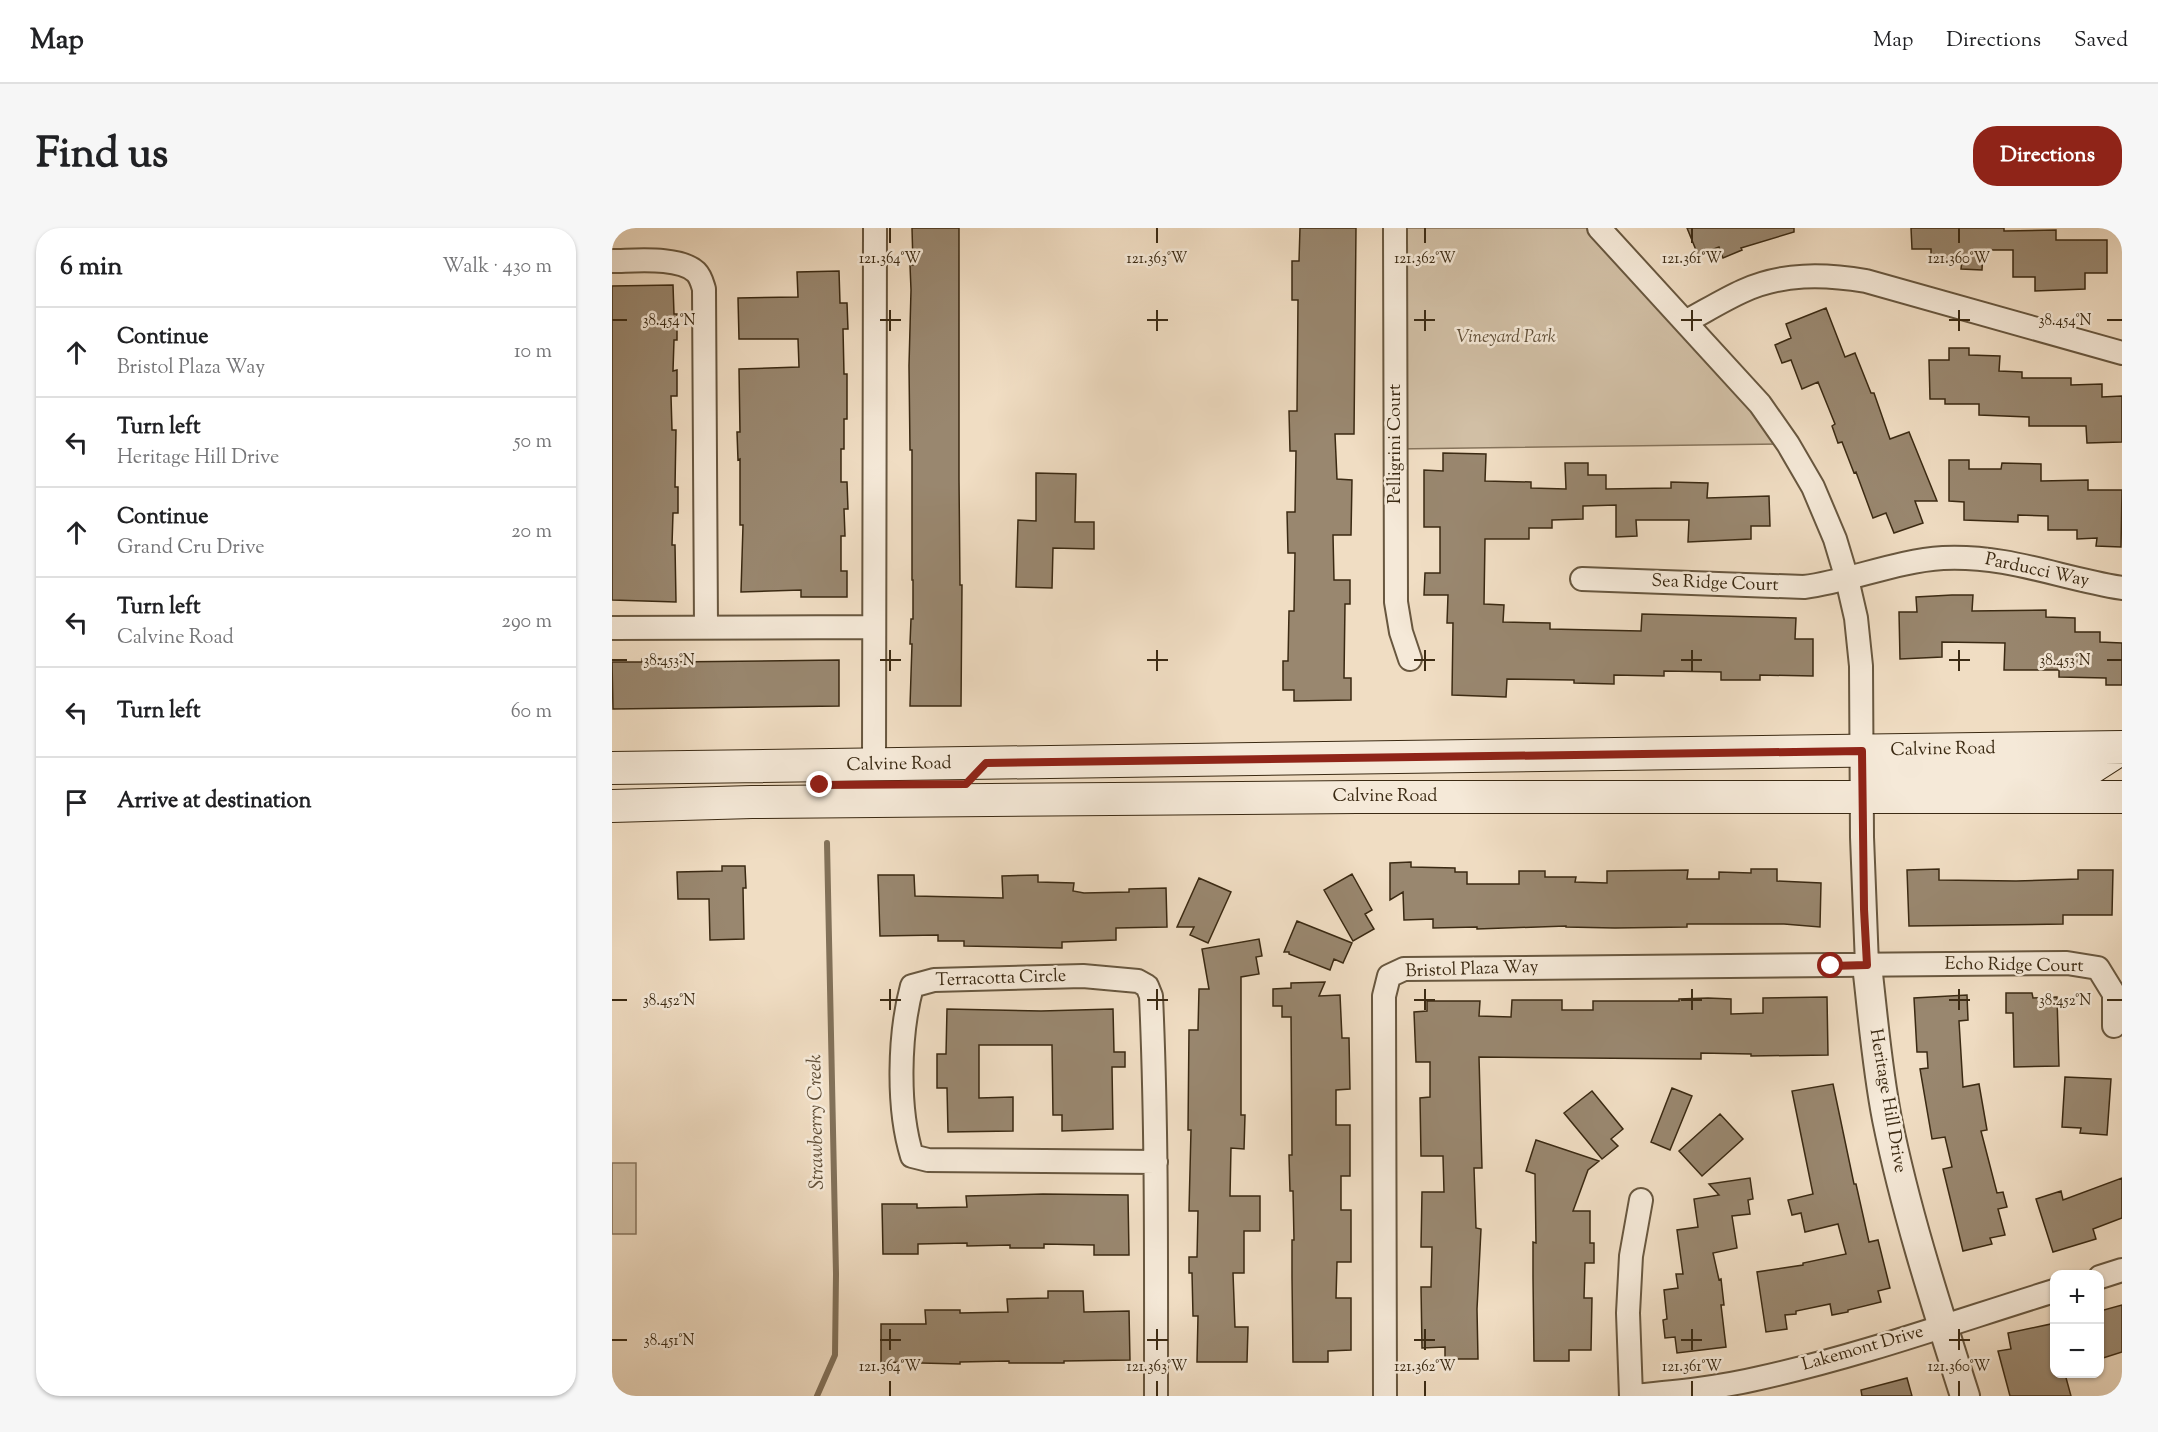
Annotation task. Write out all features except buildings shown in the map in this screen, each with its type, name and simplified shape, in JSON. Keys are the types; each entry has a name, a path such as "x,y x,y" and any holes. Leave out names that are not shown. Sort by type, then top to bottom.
{"main road":[{"name":"Calvine Road","path":"616,770 2122,747"},
{"path":"1861,798 1886,775 2080,775 2122,747"},
{"path":"1584,797 1636,779 1839,778 1862,751"},
{"path":"791,801 820,785 966,784 986,763"},
{"name":"Calvine Road","path":"612,806 791,801 1357,797 2122,796"}],"street":[{"path":"874,765 875,228"},
{"name":"Pelligrini Court","path":"1395,228 1396,602 1401,632 1410,659"},
{"name":"Heritage Hill Drive","path":"1599,228 1760,404 1788,444 1813,487 1835,539 1856,618 1861,666 1861,798 1867,965 1876,1049 1887,1118 1908,1210 1965,1396"},
{"path":"612,261 675,262 695,271 701,278 704,289 706,627"},
{"path":"1685,322 1744,291 1776,280 1805,276 1836,276 1866,281 2122,353"},
{"name":"Parducci Way","path":"1847,579 1899,564 1941,558 1978,558 2010,562 2089,583 2122,588"},
{"name":"Sea Ridge Court","path":"1582,579 1804,587 1847,579"},
{"path":"612,628 874,627"},
{"name":"Echo Ridge Court","path":"1867,965 2067,963 2098,968 2114,994 2114,1026"},
{"name":"Bristol Plaza Way","path":"1385,1396 1384,996 1389,976 1404,969 1867,965"},
{"name":"Terracotta Circle","path":"1156,1162 928,1160 912,1155 907,1140 901,1068 912,986 934,980 1083,976 1138,981 1147,986 1151,996 1156,1162 1156,1396"},
{"path":"1632,1396 1628,1313 1631,1256 1641,1200"},
{"path":"2104,1276 2122,1270"},
{"name":"Lakemont Drive","path":"1632,1396 1693,1390 1758,1379 1821,1364 2050,1293"}],"green space":[{"name":"Vineyard Park","path":"1395,228 1599,228 1788,444 1396,449"},
{"path":"612,1163 636,1163 636,1234 612,1234"}],"waterway":[{"name":"Strawberry Creek","path":"817,1396 835,1355 836,1274 827,843"}],"route":[{"path":"820,785 966,784 986,763 1862,751 1861,798 1867,965 1831,966"}]}
